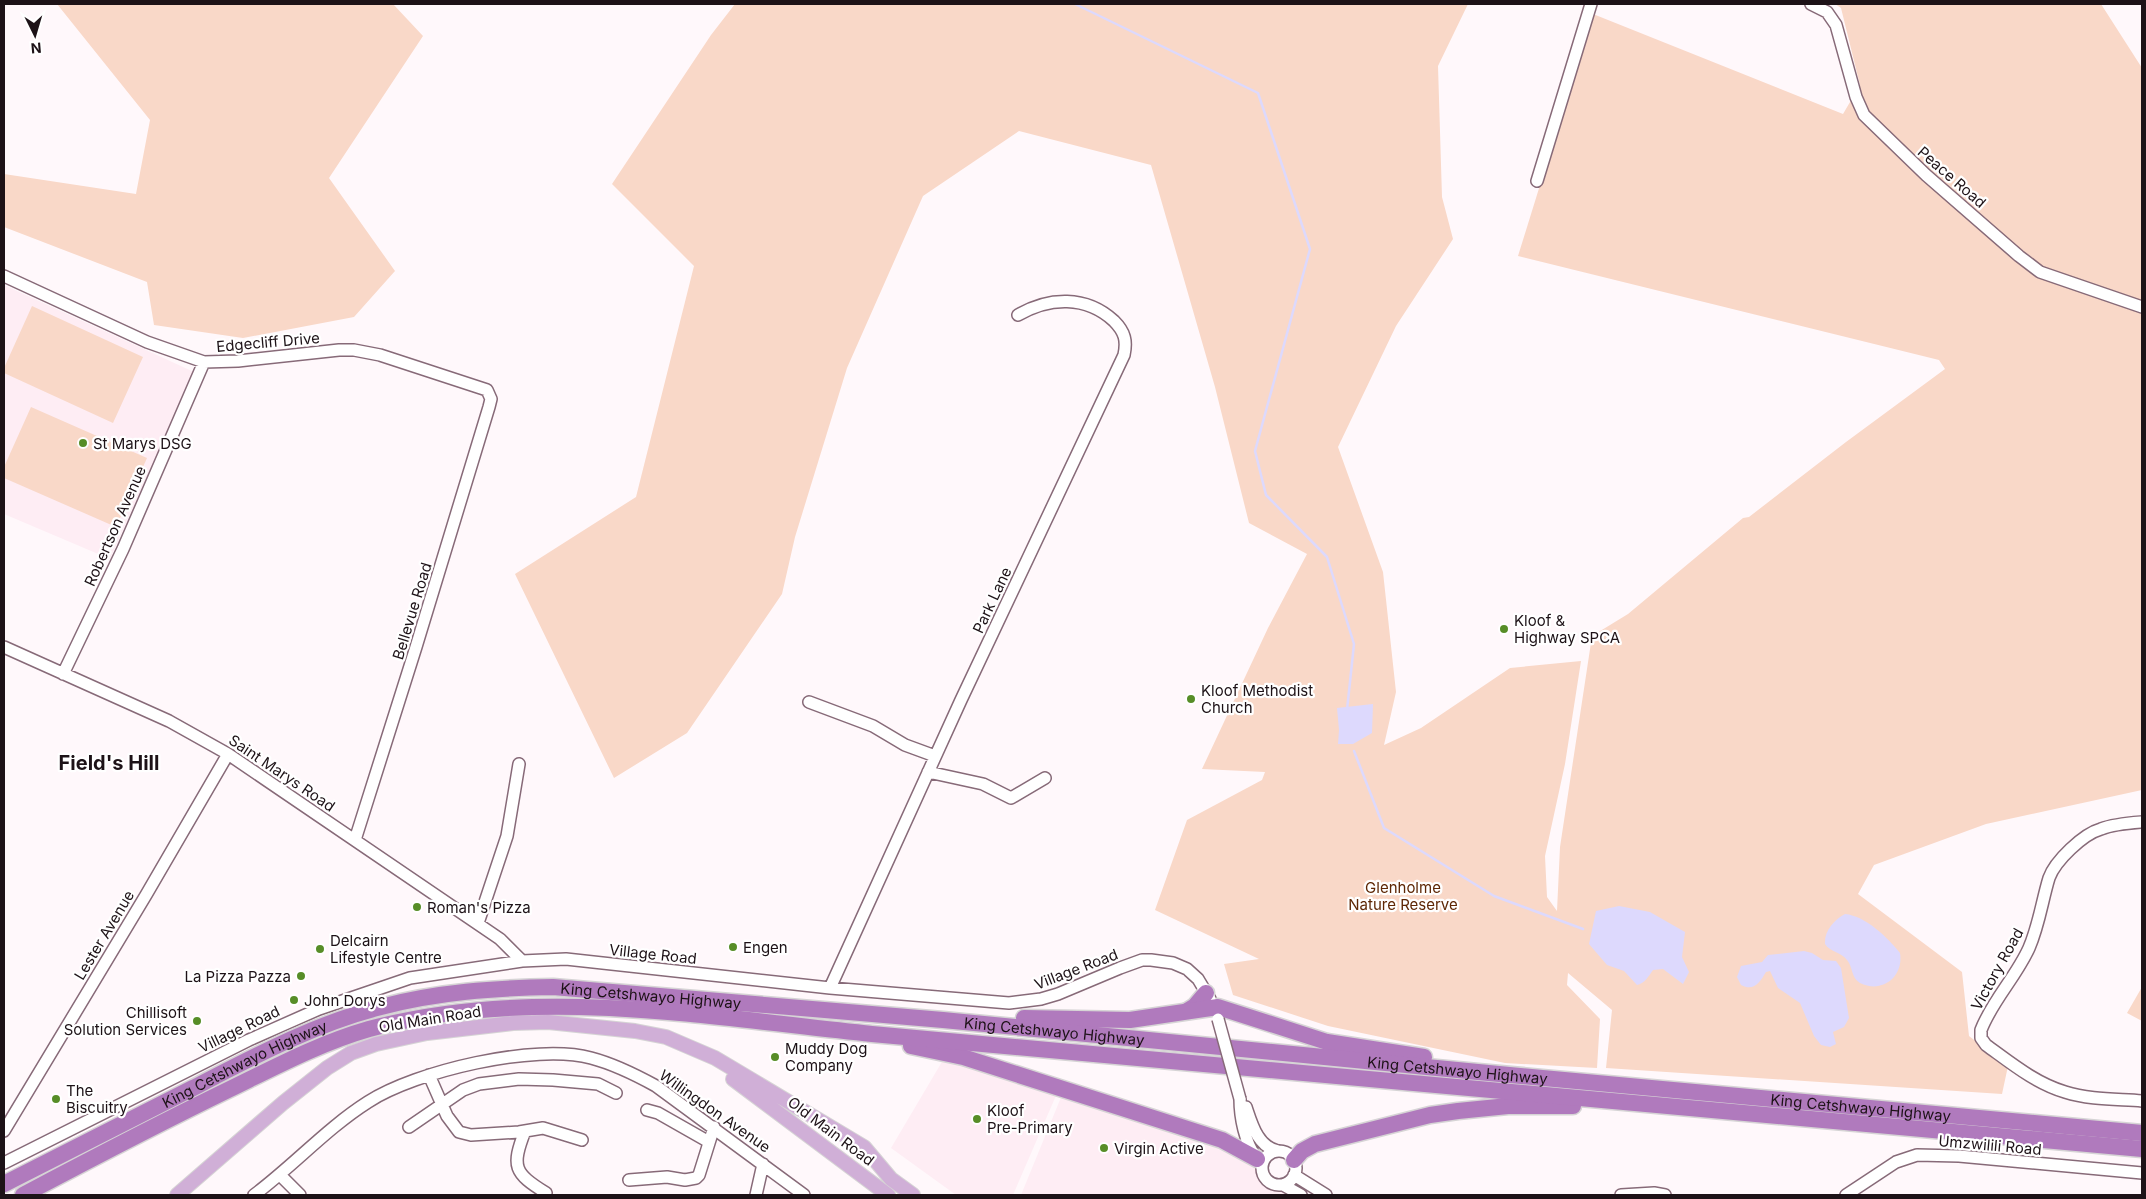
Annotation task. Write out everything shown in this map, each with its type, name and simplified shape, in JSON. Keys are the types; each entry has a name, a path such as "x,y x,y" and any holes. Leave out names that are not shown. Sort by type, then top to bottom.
{"highway":[{"name":"King Cetshwayo Highway","path":"4,1184 273,1047 357,1014 418,998 466,991 553,987 943,1020 1512,1075 2142,1132"},
{"path":"1185,1013 1195,1006 1206,993"},
{"name":"King Cetshwayo Highway","path":"24,1195 171,1118 330,1042 408,1020 458,1012 548,1005 662,1012 872,1034 2142,1149"},
{"path":"943,1020 991,1017 1130,1020 1185,1013 1217,1013 1226,1008 1282,1029 1327,1042 1453,1061 1512,1075"},
{"path":"872,1034 963,1057 1062,1087 1222,1140 1260,1162"},
{"path":"1294,1168 1306,1148 1323,1142 1458,1111 1508,1106 1683,1107"}],"main road":[{"name":"Old Main Road","path":"177,1195 327,1068 351,1053 376,1044 418,1034 470,1027 548,1022 628,1030 658,1036 679,1042 706,1056 716,1058 826,1121 866,1149 891,1179 913,1195"},
{"name":"Old Main Road","path":"706,1056 718,1068 888,1195"},
{"path":"823,1146 821,1132 826,1121"},
{"path":"844,1162 842,1148 854,1141"}],"street":[{"path":"1537,182 1591,4"},
{"name":"Peace Road","path":"1811,4 1827,12 1836,25 1862,112 1877,129 1926,175 2037,270 2059,280 2142,307"},
{"name":"Edgecliff Drive","path":"4,276 147,342 204,362 238,361 354,350 380,356 487,390"},
{"name":"Park Lane","path":"830,988 935,756 1120,364 1126,346 1126,337 1119,326 1108,315 1091,306 1075,301 1048,302 1018,315"},
{"name":"Robertson Avenue","path":"63,674 123,549 204,362"},
{"name":"Bellevue Road","path":"355,840 414,656 489,407 491,399 487,390"},
{"name":"Saint Marys Road","path":"4,647 169,721 228,754 500,938 522,962"},
{"path":"809,702 867,724 905,745 935,756"},
{"name":"Lester Avenue","path":"4,1131 146,895 228,754"},
{"path":"478,923 506,836 519,764"},
{"path":"928,772 982,784 1011,798 1046,778"},
{"name":"Victory Road","path":"2142,822 2110,826 2096,831 2068,852 2056,866 2050,877 2038,926 2028,948 1982,1027 1981,1038 1986,1044 2045,1084 2076,1095 2142,1101"},
{"name":"Village Road","path":"4,1163 249,1040 319,1008 410,978 522,962 566,959 830,988 994,1003 1026,1002 1058,994 1142,960 1173,963 1187,969 1198,979 1217,1013 1240,1099 1240,1108 1248,1144 1260,1162"},
{"name":"Willingdon Avenue","path":"254,1195 336,1126 368,1102 402,1084 429,1075 484,1062 524,1056 564,1054 590,1058 636,1075 656,1086 804,1195"},
{"path":"429,1075 447,1116 459,1132 471,1135 543,1128 582,1140"},
{"path":"409,1127 463,1090 479,1084 519,1079 598,1084 616,1093"},
{"name":"Village Road","path":"1240,1099 1261,1141 1268,1148 1278,1151"},
{"path":"647,1110 658,1113 709,1142"},
{"path":"629,1180 667,1177 685,1180 696,1178 699,1175 714,1127"},
{"path":"525,1131 518,1149 519,1172 522,1178 546,1193"},
{"path":"1301,1195 1283,1185 1268,1182 1263,1174 1260,1162 1270,1154 1278,1151 1290,1155 1294,1168 1326,1195"},
{"name":"Umzwilili Road","path":"1846,1195 1896,1162 1917,1155 1959,1156 2142,1173"},
{"path":"756,1195 763,1164"},
{"path":"1283,1185 1290,1181 1294,1168"},
{"path":"280,1175 300,1195"},
{"path":"1621,1195 1654,1193 1665,1195"}],"shaded area":[{"name":"St Marys DSG","path":"4,285 194,372 110,559 4,514"},
{"path":"1373,704 1372,733 1353,744 1338,744 1337,708"},
{"path":"1619,906 1650,912 1685,932 1682,957 1689,972 1683,984 1663,969 1653,970 1644,981 1637,985 1624,971 1607,965 1589,944 1596,911"},
{"path":"1845,914 1868,923 1883,935 1900,953 1899,969 1890,981 1876,986 1860,983 1855,978 1847,960 1825,944 1830,926"},
{"path":"1804,951 1812,953 1823,960 1836,961 1841,968 1849,1018 1844,1027 1833,1032 1836,1044 1830,1047 1821,1045 1814,1036 1800,1003 1778,988 1770,971 1766,972 1753,987 1741,985 1737,977 1741,966 1762,962 1768,955"},
{"name":"Kloof Pre-Primary","path":"946,1055 1058,1091 1013,1195 956,1195 891,1148"},
{"path":"1064,1090 1230,1148 1262,1169 1269,1184 1284,1188 1295,1195 1021,1195"}],"green space":[{"path":"57,4 393,4 423,36 329,178 395,271 354,317 243,338 154,325 147,282 4,227 4,174 136,194 150,120"},
{"name":"Glenholme Nature Reserve","path":"735,4 1468,4 1438,66 1442,197 1453,239 1396,326 1338,447 1383,572 1396,692 1384,745 1421,728 1510,668 1581,661 1565,764 1545,856 1547,897 1557,911 1560,847 1592,636 1628,614 1743,518 1749,517 1945,369 1939,360 1518,256 1593,14 1843,114 1860,85 1841,8 1835,4 2101,4 2142,68 2142,790 1986,824 1874,865 1858,894 1962,972 1969,1036 2008,1066 2002,1094 1606,1068 1612,1010 1568,973 1567,985 1600,1019 1597,1068 1505,1063 1328,1026 1233,995 1224,964 1259,959 1155,910 1187,820 1262,780 1265,772 1202,769 1268,628 1307,554 1249,523 1215,387 1151,165 1019,131 923,196 847,368 795,537 782,594 687,733 614,778 515,574 636,497 694,266 612,184 711,35"},
{"path":"32,306 143,357 113,423 4,373 4,368"},
{"path":"31,407 147,458 116,527 4,478 4,467"},
{"path":"2142,987 2142,1021 2127,1013"}],"waterway":[{"path":"1075,4 1258,93 1310,249 1255,451 1266,495 1327,557 1354,644 1347,710"},
{"path":"1354,751 1384,828 1494,896 1583,929"}],"place":[{"name":"St Marys DSG","path":"83,443"},
{"name":"Kloof & Highway SPCA","path":"1504,629"},
{"name":"Kloof Methodist Church","path":"1191,699"},
{"name":"Roman's Pizza","path":"417,907"},
{"name":"Engen","path":"733,947"},
{"name":"Delcairn Lifestyle Centre","path":"320,949"},
{"name":"La Pizza Pazza","path":"301,976"},
{"name":"John Dorys","path":"294,1000"},
{"name":"Chillisoft Solution Services","path":"197,1021"},
{"name":"Muddy Dog Company","path":"775,1057"},
{"name":"The Biscuitry","path":"56,1099"},
{"name":"Kloof Pre-Primary","path":"977,1119"},
{"name":"Virgin Active","path":"1104,1148"}],"district":[{"name":"Field's Hill","path":"109,763"}]}
